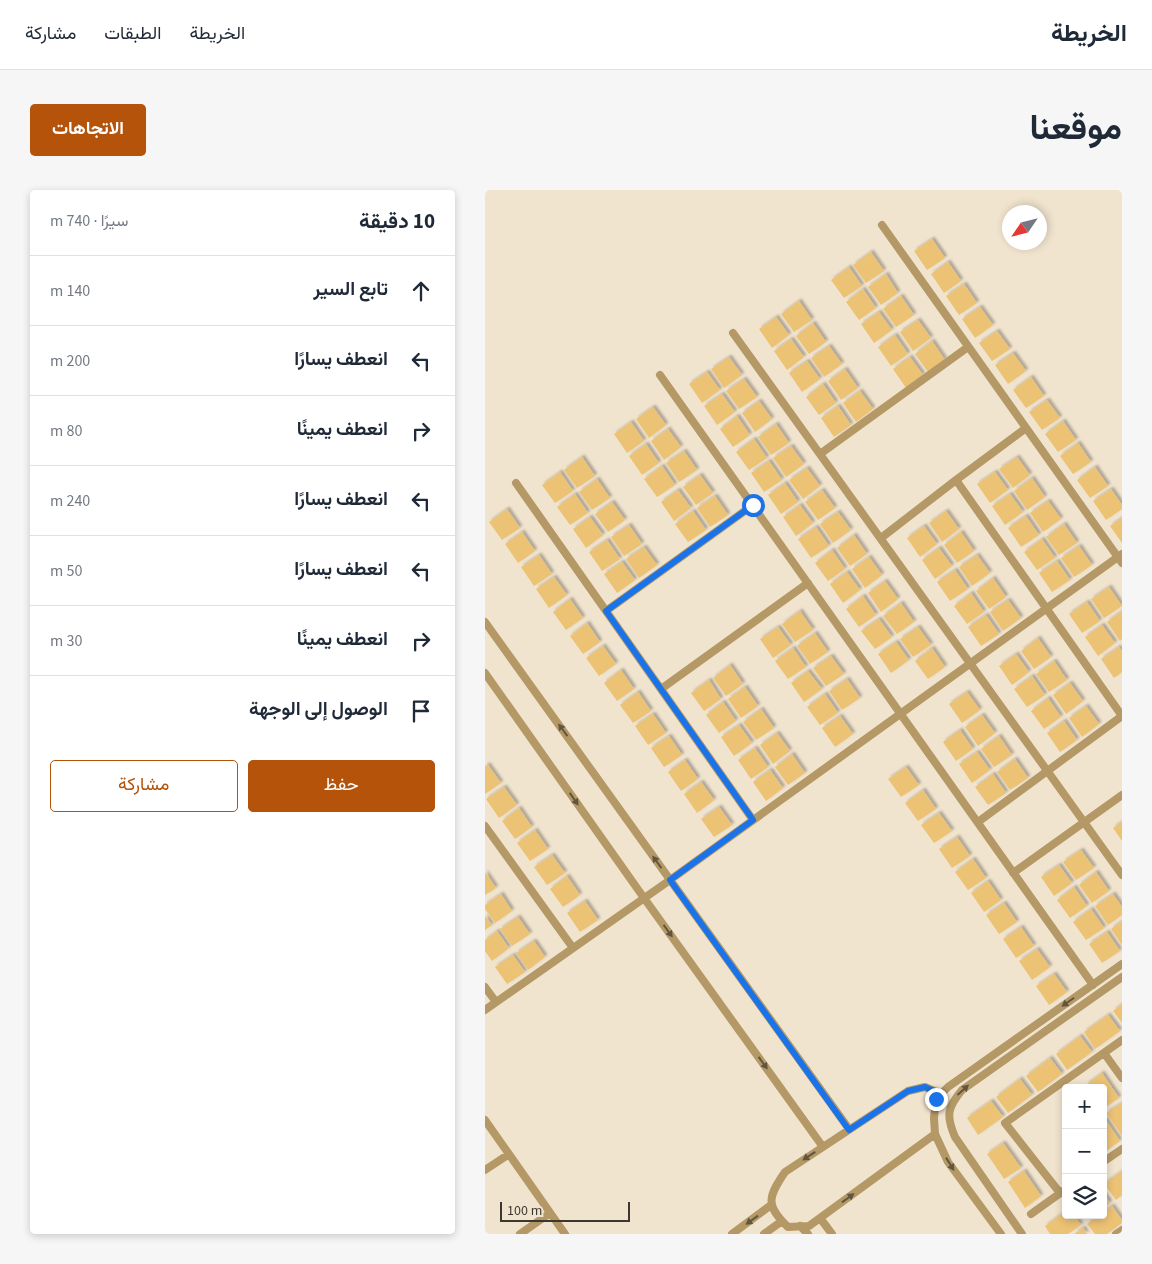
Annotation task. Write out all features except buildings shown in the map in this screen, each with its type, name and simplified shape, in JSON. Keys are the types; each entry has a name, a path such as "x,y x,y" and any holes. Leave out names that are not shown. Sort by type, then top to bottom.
{"street":[{"path":"485,1010 670,880 1046,608 1121,558 881,225"},
{"path":"733,332 1122,875"},
{"path":"820,454 968,347"},
{"path":"660,375 1093,985"},
{"path":"881,538 1026,428"},
{"path":"956,480 1122,716 978,822"},
{"path":"515,483 753,820"},
{"path":"606,611 753,505"},
{"path":"661,689 808,583"},
{"path":"485,622 849,1130"},
{"path":"485,673 823,1147"},
{"path":"1013,873 1122,794"},
{"path":"485,826 573,948"},
{"path":"1001,1234 948,1162 935,1134 933,1118 936,1099 948,1087 1122,964"},
{"path":"1022,1234 955,1137 950,1125 951,1102 962,1090 1122,977"},
{"path":"485,987 496,1002"},
{"path":"1062,1190 1005,1123 1122,1040"},
{"path":"1104,1053 1122,1078"},
{"path":"935,1134 809,1226 788,1227 775,1214 771,1205 773,1190 785,1172 908,1091 925,1087 941,1094"},
{"path":"485,1120 565,1234"},
{"path":"1107,1159 1122,1148"},
{"path":"485,1170 509,1154"},
{"path":"1031,1214 1062,1192"},
{"path":"732,1234 771,1205"},
{"path":"520,1234 550,1213"},
{"path":"820,1218 831,1234"},
{"path":"764,1234 782,1221"},
{"path":"800,1226 808,1234"},
{"path":"1116,1234 1122,1230"}],"route":[{"path":"753,505 606,611 753,820 670,880 849,1130 908,1091 925,1087 941,1094 936,1099"}]}
